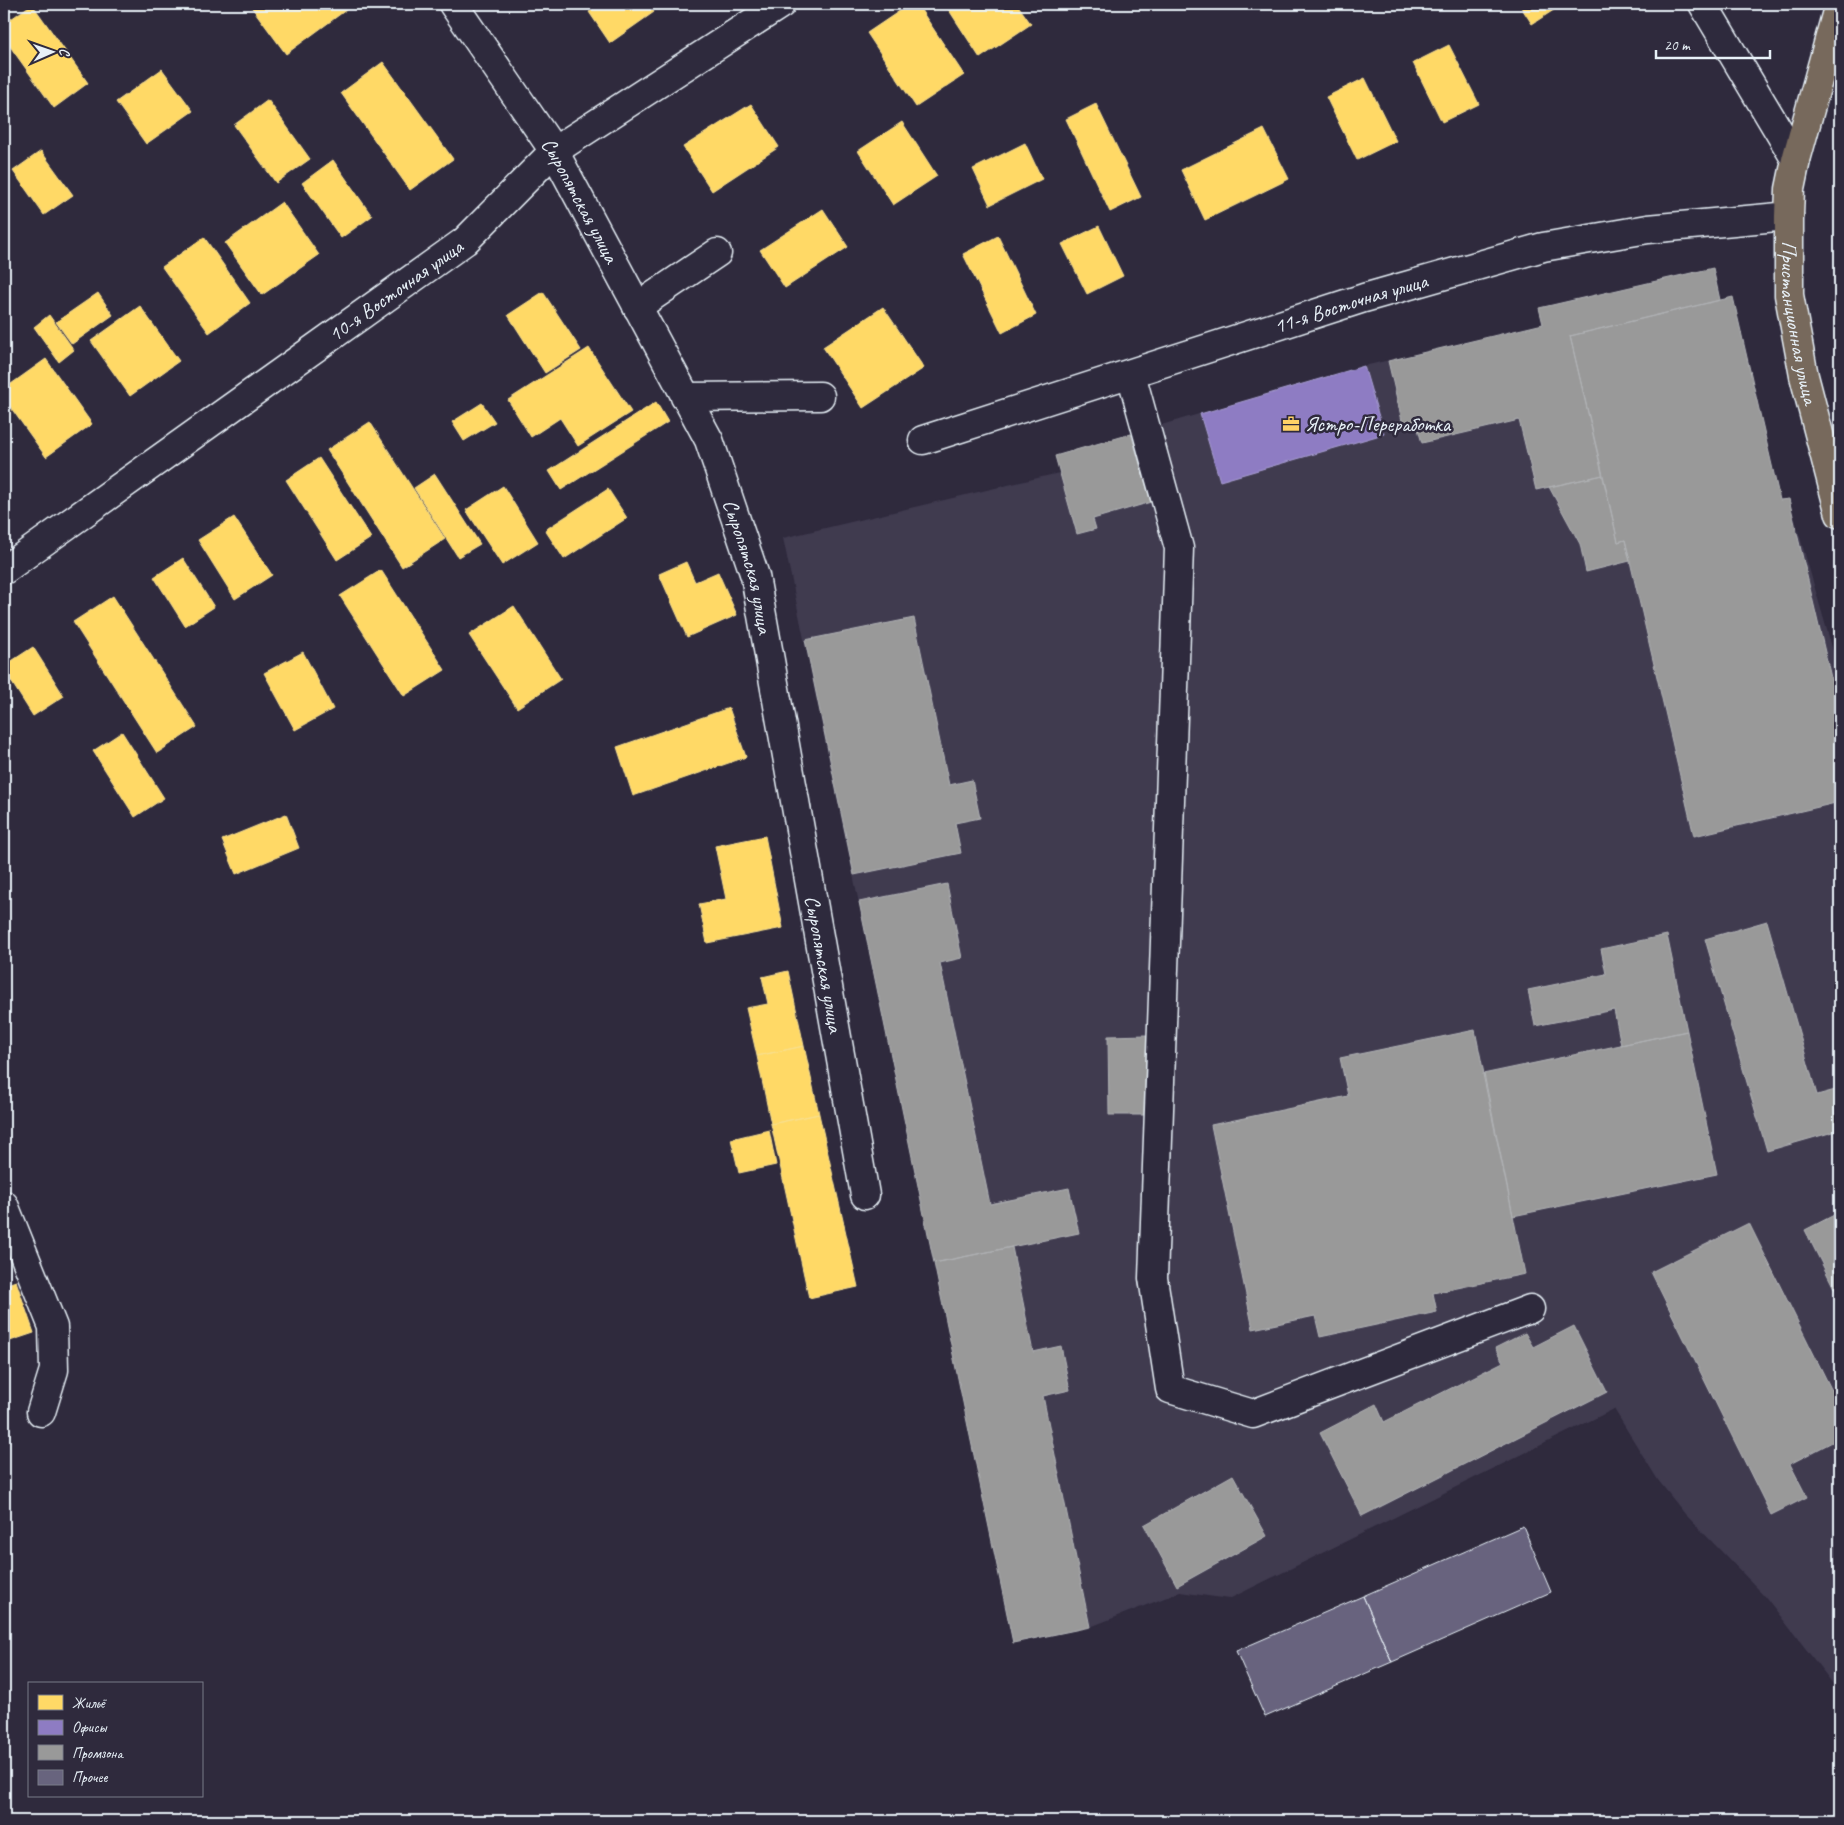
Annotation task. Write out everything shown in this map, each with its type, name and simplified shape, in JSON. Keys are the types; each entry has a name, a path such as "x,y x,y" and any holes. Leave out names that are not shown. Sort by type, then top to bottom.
{"main road":[{"name":"Пристанционная улица","path":"1839,4 1796,160 1790,189 1789,216 1790,295 1804,376 1840,514"}],"street":[{"name":"Сыропятская улица","path":"453,4 554,151 709,440 755,576 865,1195"},
{"name":"10-я Восточная улица","path":"4,570 465,241 554,151 781,4"},
{"path":"1703,4 1796,160"},
{"name":"11-я Восточная улица","path":"923,440 1355,301 1544,247 1648,229 1789,216"},
{"path":"637,307 717,253"},
{"path":"1131,374 1179,548 1153,1278 1170,1389 1253,1414 1530,1309"},
{"path":"685,397 820,396"},
{"path":"4,1205 53,1327 54,1370 41,1412"}],"shaded area":[{"path":"1713,268 1720,300 1733,297 1780,500 1789,499 1840,675 1840,1693 1764,1595 1685,1514 1658,1480 1614,1409 1229,1599 1180,1592 1090,1627 1013,1643 783,538 1059,473 1055,456 1364,366 1543,324 1539,308"}],"building: Жильё":[{"path":"32,4 88,83 54,108 4,38 4,24"},
{"path":"354,4 286,54 250,5"},
{"path":"601,4 648,4 654,12 610,43 589,12"},
{"path":"910,4 917,4 964,75 916,107 867,33"},
{"path":"945,4 1017,4 1031,24 980,58"},
{"path":"1519,4 1563,4 1532,24"},
{"path":"1449,45 1479,104 1442,122 1413,63"},
{"path":"383,62 453,159 410,190 341,93"},
{"path":"162,69 193,111 146,144 116,102"},
{"path":"1365,78 1396,141 1357,160 1326,97"},
{"path":"268,100 310,159 276,183 234,125"},
{"path":"751,104 779,147 712,191 683,147"},
{"path":"1096,104 1141,197 1110,212 1066,119"},
{"path":"902,122 937,176 893,205 858,151"},
{"path":"1264,129 1289,179 1205,220 1181,170"},
{"path":"1025,143 1042,179 990,205 973,169"},
{"path":"41,151 73,195 44,215 13,171"},
{"path":"333,160 372,216 341,238 302,183"},
{"path":"282,202 319,255 262,295 225,243"},
{"path":"823,209 848,247 785,288 760,250"},
{"path":"1099,226 1123,276 1087,294 1062,244"},
{"path":"998,236 1036,315 1002,333 963,254"},
{"path":"204,237 250,303 209,333 162,267"},
{"path":"543,292 581,350 545,373 508,315"},
{"path":"98,293 113,315 72,344 56,322"},
{"path":"140,306 179,361 130,396 91,341"},
{"path":"883,307 924,368 863,408 823,347"},
{"path":"49,315 74,350 59,362 34,327"},
{"path":"589,348 631,412 578,446 560,418 531,437 508,400"},
{"path":"46,359 92,424 46,457 4,398 4,389"},
{"path":"656,402 668,422 561,490 549,471"},
{"path":"482,403 495,422 464,441 452,422"},
{"path":"370,422 445,539 402,567 327,450"},
{"path":"319,458 371,538 337,560 286,480"},
{"path":"435,474 480,544 458,557 414,488"},
{"path":"503,486 538,542 502,565 466,510"},
{"path":"608,489 627,518 564,559 545,530"},
{"path":"234,517 272,575 235,599 198,540"},
{"path":"183,558 214,607 185,626 154,577"},
{"path":"686,562 695,582 718,572 737,615 687,637 659,574"},
{"path":"381,570 445,670 404,696 340,596"},
{"path":"113,596 197,727 157,753 73,622"},
{"path":"514,606 561,679 517,708 469,635"},
{"path":"33,647 64,696 33,716 4,670 4,666"},
{"path":"303,652 333,709 295,730 264,673"},
{"path":"729,708 746,757 633,796 617,747"},
{"path":"122,732 164,798 135,817 93,751"},
{"path":"286,814 299,848 236,874 222,840"},
{"path":"765,836 783,928 707,943 699,904 726,899 715,846"},
{"path":"788,971 804,1046 757,1056 746,1008 768,1004 762,977"},
{"path":"804,1046 819,1114 771,1124 757,1056"},
{"path":"819,1114 858,1287 809,1298 771,1124"},
{"path":"769,1130 776,1165 739,1173 731,1139"},
{"path":"16,1281 34,1333 4,1343 4,1285"}],"building: Офисы":[{"path":"1364,366 1384,434 1220,481 1200,414"}],"building: Промзона":[{"path":"1713,268 1720,300 1570,336 1603,475 1536,490 1519,420 1422,443 1416,422 1403,425 1388,361 1543,324 1539,308"},
{"path":"1733,297 1780,500 1789,499 1840,716 1840,802 1694,836 1625,540 1618,542 1570,336"},
{"path":"1131,434 1151,502 1093,519 1096,529 1077,534 1055,456"},
{"path":"1603,475 1618,542 1625,540 1630,561 1586,572 1580,544 1549,487"},
{"path":"914,618 949,785 972,780 980,818 955,823 961,853 854,875 805,640"},
{"path":"947,884 962,958 940,963 990,1204 1069,1188 1079,1233 934,1263 859,902"},
{"path":"1767,921 1817,1095 1839,1089 1840,1130 1767,1151 1705,939"},
{"path":"1667,935 1687,1031 1621,1045 1614,1010 1535,1026 1528,990 1606,974 1601,949"},
{"path":"1475,1030 1525,1274 1433,1293 1437,1312 1320,1337 1315,1316 1253,1329 1211,1125 1348,1096 1340,1058"},
{"path":"1687,1031 1717,1174 1513,1216 1483,1074"},
{"path":"1147,1035 1147,1115 1109,1115 1108,1036"},
{"path":"1840,1212 1840,1300 1805,1230"},
{"path":"1749,1223 1840,1407 1840,1438 1790,1464 1807,1497 1771,1515 1651,1272"},
{"path":"1012,1247 1033,1352 1061,1346 1070,1390 1043,1396 1090,1627 1013,1643 934,1263"},
{"path":"1574,1326 1607,1392 1362,1516 1320,1433 1376,1404 1384,1422 1503,1362 1495,1348 1525,1333 1533,1347"},
{"path":"1233,1475 1267,1536 1177,1586 1144,1525"}],"building: Прочее":[{"path":"1523,1526 1551,1592 1392,1662 1363,1596"},
{"path":"1363,1596 1392,1662 1265,1717 1236,1651"}],"place":[{"name":"Ястро-Переработка","path":"1291,424"}]}
